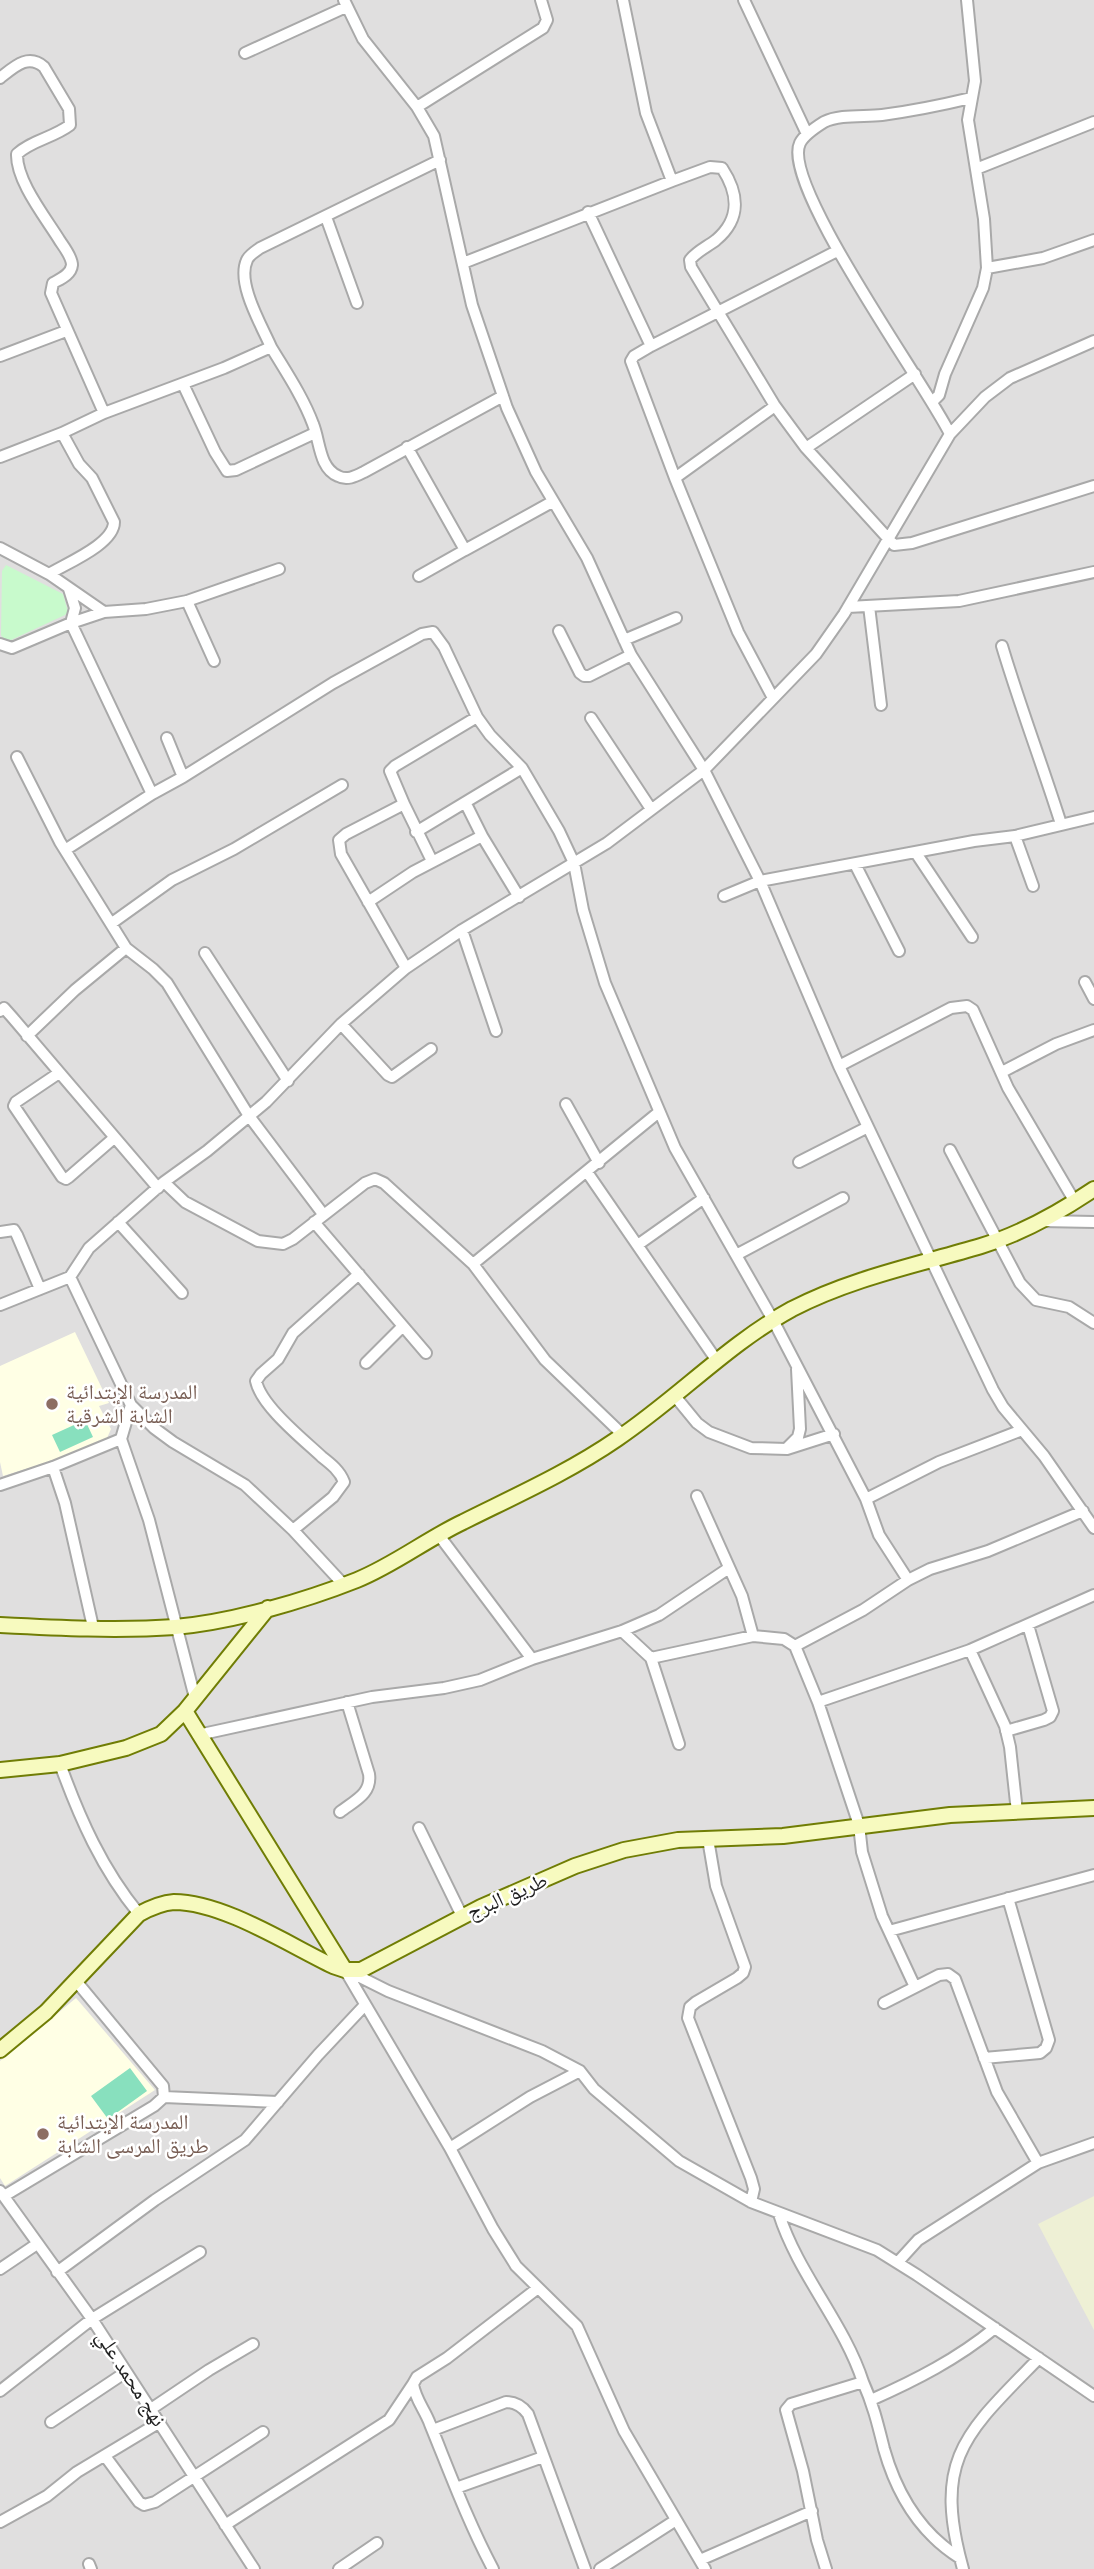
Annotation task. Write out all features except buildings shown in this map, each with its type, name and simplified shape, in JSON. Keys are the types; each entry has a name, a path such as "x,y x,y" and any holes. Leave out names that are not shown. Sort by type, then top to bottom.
{"street":[{"path":"417,107 543,28 547,20 541,0"},
{"path":"623,0 646,113 672,181"},
{"path":"744,0 807,135"},
{"path":"933,401 939,395 945,374 983,288 987,268 984,219 968,120 975,81 967,0"},
{"path":"245,53 345,3 363,39 417,107 434,136 472,305 503,396 536,472 587,558 631,655 704,769 760,881 839,1066 993,1390 1044,1456 1094,1528"},
{"path":"0,78 20,63 30,60 38,62 44,67 69,109 70,125 61,132 26,146 17,154 17,163 38,207 71,258 72,264 67,274 50,288 66,331 104,413"},
{"path":"950,434 933,401 837,251 806,186 800,166 800,144 807,135 828,121 899,112 971,98"},
{"path":"976,169 1094,122"},
{"path":"440,160 260,248 247,259 245,274 249,297 271,347 307,412 330,471 340,478 351,478 503,396"},
{"path":"463,263 672,181 715,166 723,168 729,177 735,217 716,240 690,260 775,406 806,448 887,540 894,545 904,545 1094,486"},
{"path":"588,212 651,345"},
{"path":"326,217 356,303"},
{"path":"987,268 1043,258 1094,240"},
{"path":"773,698 738,632 631,361 651,345 837,251"},
{"path":"0,356 66,331"},
{"path":"0,1305 70,1277 89,1248 161,1185 249,1116 288,1081 341,1024 406,968 462,930 574,863 704,769 816,654 848,607 950,434 985,397 1010,378 1094,341"},
{"path":"0,457 271,347"},
{"path":"806,448 915,374"},
{"path":"183,384 227,471 236,470 315,433"},
{"path":"675,478 775,406"},
{"path":"49,574 107,540 114,528 114,522 92,478 79,464 62,433"},
{"path":"407,447 465,550"},
{"path":"419,576 552,502"},
{"path":"0,548 49,574 104,612"},
{"path":"0,644 12,648 104,612 146,610 187,601 279,569"},
{"path":"848,607 959,601 1094,572"},
{"path":"69,589 75,608 72,623 152,793"},
{"path":"187,601 214,661"},
{"path":"869,607 881,705"},
{"path":"624,640 676,618"},
{"path":"559,631 584,676 631,655"},
{"path":"65,850 152,793 183,777 333,683 429,632 436,635 477,718 522,768 574,863 583,910 605,983 675,1148 773,1320 834,1434 866,1499 879,1535 908,1580"},
{"path":"1002,646 1020,707 1038,748 1061,824"},
{"path":"432,861 416,832 390,771 477,718"},
{"path":"591,718 651,809"},
{"path":"167,738 183,777"},
{"path":"17,757 65,850 126,948 167,983 249,1116 323,1214"},
{"path":"416,832 522,768"},
{"path":"112,923 172,880 234,849 342,785"},
{"path":"404,804 340,840 341,854 406,968"},
{"path":"466,804 519,897"},
{"path":"724,896 760,881 1015,836 1094,817"},
{"path":"368,902 432,861 482,836"},
{"path":"1015,836 1033,887"},
{"path":"916,853 972,937"},
{"path":"855,864 899,951"},
{"path":"462,930 496,1031"},
{"path":"27,1036 75,990 126,948"},
{"path":"205,953 288,1081"},
{"path":"1084,982 1094,999"},
{"path":"839,1066 951,1008 967,1006 973,1010 1008,1088 1075,1202"},
{"path":"1,1008 114,1138 161,1185 185,1202 258,1241 283,1244 365,1183 375,1179 384,1183 473,1264 545,1360 623,1435"},
{"path":"341,1024 388,1075 392,1076 431,1049"},
{"path":"1002,1072 1056,1044 1094,1030"},
{"path":"59,1073 14,1106 62,1177 69,1177 114,1138"},
{"path":"566,1104 599,1163"},
{"path":"473,1264 659,1112"},
{"path":"799,1162 868,1127"},
{"path":"950,1150 1014,1275 1036,1300 1069,1307 1094,1323"},
{"path":"587,1172 717,1361"},
{"path":"0,1625 93,1628 177,1626 268,1608 343,1584 368,1574 438,1534 561,1473 623,1435 756,1330 773,1320 829,1292 886,1272 997,1240 1075,1202 1094,1189"},
{"path":"639,1244 704,1198"},
{"path":"736,1255 843,1198"},
{"path":"1038,1221 1094,1222"},
{"path":"118,1222 182,1293"},
{"path":"314,1222 426,1353"},
{"path":"0,1232 14,1230 40,1289"},
{"path":"293,1530 333,1497 343,1487 344,1482 339,1472 295,1432 266,1400 256,1381 278,1359 293,1333 359,1274"},
{"path":"70,1277 131,1405 173,1442 245,1485 293,1530 343,1584"},
{"path":"366,1363 403,1326"},
{"path":"787,1449 798,1437 800,1429 797,1365"},
{"path":"674,1395 697,1423 709,1432 751,1448 787,1449 834,1434"},
{"path":"131,1405 121,1439 149,1520 195,1698"},
{"path":"866,1499 939,1462 1022,1430"},
{"path":"0,1485 121,1439"},
{"path":"53,1467 65,1503 93,1628"},
{"path":"697,1496 742,1596 753,1636"},
{"path":"795,1646 863,1610 908,1580 930,1569 988,1551 1083,1511"},
{"path":"438,1534 531,1659"},
{"path":"198,1735 347,1702 456,1686 497,1675 531,1659 622,1631 664,1612 729,1568"},
{"path":"818,1702 970,1650 1094,1595"},
{"path":"0,1770 60,1764 146,1741 161,1734 185,1711 268,1608"},
{"path":"1006,1731 1044,1720 1050,1717 1052,1711 1028,1625"},
{"path":"622,1631 651,1658 679,1744"},
{"path":"651,1658 753,1636 783,1639 795,1646 818,1702 859,1825 866,1868 889,1931 915,1987"},
{"path":"970,1650 1006,1731 1017,1812"},
{"path":"340,1812 362,1796 370,1785 347,1702"},
{"path":"185,1711 345,1970 516,2266 566,2313 584,2337 624,2431 703,2565 812,2511"},
{"path":"60,1764 94,1848 116,1884 139,1914"},
{"name":"طريق البرج","path":"345,1970 361,1970 373,1966 462,1916 564,1870 606,1855 666,1842 783,1836 859,1825 1094,1808"},
{"path":"419,1828 462,1916"},
{"path":"708,1839 716,1886 745,1967 737,1978 690,2007 688,2018 751,2178 754,2189 751,2202"},
{"path":"889,1931 1094,1875"},
{"path":"984,2059 1040,2053 1046,2049 1049,2040 1008,1898"},
{"path":"0,2050 24,2032 139,1914 172,1902 199,1905 254,1927 388,1991 542,2051 580,2071 594,2089 666,2151 751,2202 877,2250 898,2262 1094,2396"},
{"path":"884,2003 939,1975 951,1975 955,1979 984,2059 1004,2104 1038,2163"},
{"path":"76,1981 163,2086 164,2097"},
{"path":"57,2272 155,2200 245,2140 365,2005"},
{"path":"450,2148 530,2097 580,2071"},
{"path":"1,2193 154,2106 164,2097 278,2102"},
{"path":"898,2262 918,2240 1038,2163 1094,2143"},
{"name":"نهج محمد علي","path":"1,2193 92,2319 195,2474 254,2569"},
{"path":"779,2214 794,2252 822,2299 872,2400 890,2464 908,2509 941,2546 962,2563"},
{"path":"0,2269 37,2244"},
{"path":"0,2390 92,2319 200,2252"},
{"path":"225,2525 382,2425 399,2408 418,2377 447,2358 538,2287"},
{"path":"872,2400 916,2380 968,2351 995,2328"},
{"path":"150,2409 253,2344"},
{"path":"962,2563 955,2537 951,2489 958,2457 964,2442 981,2418 1039,2358"},
{"path":"51,2422 126,2372"},
{"path":"826,2569 786,2410 791,2404 863,2382"},
{"path":"413,2384 414,2393 433,2430 474,2533 492,2569"},
{"path":"433,2430 498,2404 512,2402 524,2409 585,2569"},
{"path":"0,2522 47,2496 76,2472 160,2422"},
{"path":"105,2456 139,2502 145,2505 155,2502 262,2432"},
{"path":"456,2487 543,2457"},
{"path":"600,2569 676,2520"},
{"path":"339,2569 377,2543"}],"shaded area":[{"path":"0,0 1094,0 1094,2569 0,2569"},
{"name":"المدرسة الإبتدائية الشابة الشرقية","path":"75,1332 109,1403 99,1406 111,1429 104,1445 3,1476 0,1462 0,1366"},
{"name":"المدرسة الإبتدائية طريق المرسى الشابة","path":"76,1998 155,2090 5,2186 0,2178 0,2061"},
{"path":"1094,2196 1094,2330 1038,2224"}],"green space":[{"path":"6,565 63,594 68,612 11,640 4,639 1,635 2,571"},
{"path":"85,1420 93,1437 60,1452 52,1435"},
{"path":"130,2068 147,2091 108,2119 91,2096"}],"place":[{"name":"المدرسة الإبتدائية الشابة الشرقية","path":"52,1404"},
{"name":"المدرسة الإبتدائية طريق المرسى الشابة","path":"43,2134"}]}
